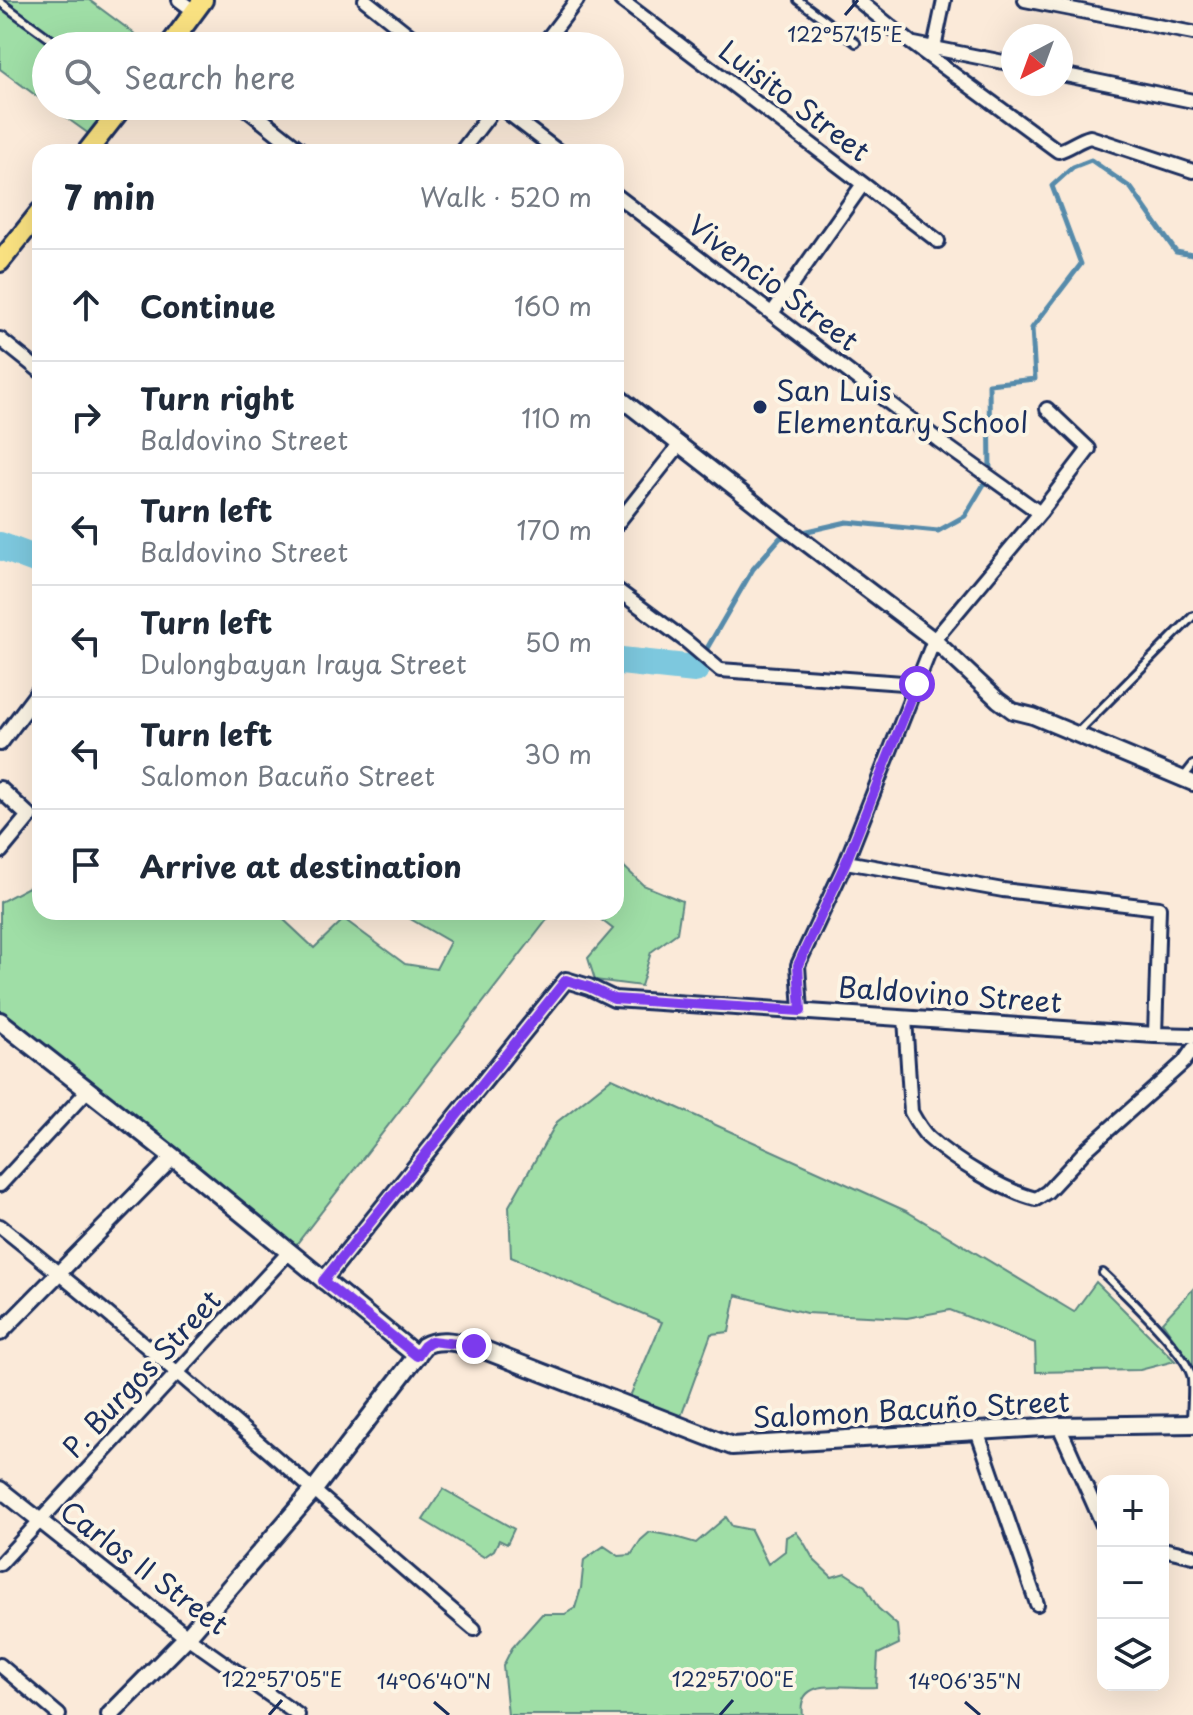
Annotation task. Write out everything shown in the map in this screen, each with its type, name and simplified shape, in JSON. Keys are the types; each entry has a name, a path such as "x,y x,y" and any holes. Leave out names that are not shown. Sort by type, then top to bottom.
{"main road":[{"path":"180,32 199,6"},
{"path":"93,144 112,120"},
{"path":"0,262 32,222"},
{"path":"0,1021 417,1356 313,1491 187,1637 110,1715"},
{"name":"Salomon Bacuño Street","path":"417,1356 431,1341 474,1346 732,1446 1059,1426 1192,1424"}],"street":[{"path":"179,0 199,6"},
{"path":"365,0 405,32"},
{"path":"553,32 577,0"},
{"name":"Luisito Street","path":"621,0 938,241"},
{"path":"858,0 1058,151 1090,137 1193,171"},
{"path":"934,48 944,0"},
{"path":"1025,0 1193,33"},
{"path":"911,43 1001,62"},
{"path":"1073,76 1193,101"},
{"path":"262,120 292,144"},
{"path":"467,144 486,120"},
{"path":"516,120 548,144"},
{"path":"772,313 863,184"},
{"name":"Vivencio Street","path":"624,201 1040,513"},
{"path":"0,339 32,365"},
{"path":"624,401 934,640 1013,711 1077,733 1188,781"},
{"path":"801,1011 798,965 846,862 934,640 1089,449 1047,409"},
{"path":"624,515 680,444"},
{"path":"624,595 720,670 917,684"},
{"path":"0,743 32,701"},
{"path":"0,789 29,816 0,851"},
{"path":"846,862 1003,890 1159,908 1155,1035"},
{"name":"Baldovino Street","path":"323,1281 566,980 614,999 1193,1036"},
{"path":"905,1018 911,1112 917,1124 928,1137 974,1170 1021,1195 1036,1199 1184,1062 1193,1049"},
{"path":"0,1185 87,1091"},
{"path":"0,1333 173,1157"},
{"path":"0,1226 177,1373 474,1629"},
{"name":"P. Burgos Street","path":"0,1564 288,1253"},
{"path":"1059,1426 1097,1512"},
{"path":"977,1431 1037,1604"},
{"name":"Carlos II Street","path":"0,1489 187,1637 298,1715"},
{"path":"1169,1550 1193,1556"},
{"path":"0,1665 59,1715"}],"lane":[{"path":"798,0 856,43"},
{"path":"0,2 41,32"},
{"path":"1077,733 1193,616"},
{"path":"1188,781 1193,765"},
{"path":"1103,1273 1182,1358 1192,1376 1192,1424"}],"green space":[{"path":"0,0 89,0 132,32 32,32 32,93 0,69"},
{"path":"70,120 100,120 89,134"},
{"path":"624,867 643,885 682,901 677,933 651,952 641,986 595,980 588,958 613,929 601,920 624,920"},
{"path":"32,885 32,920 284,920 314,948 345,920 405,964 436,969 450,942 412,920 547,920 295,1246 0,1010 0,902"},
{"path":"612,1078 906,1211 1074,1312 1096,1282 1175,1361 1140,1370 1036,1372 1035,1343 950,1310 907,1318 806,1313 736,1295 729,1332 711,1334 679,1422 628,1401 662,1322 511,1257 509,1206 557,1122"},
{"path":"1193,1289 1193,1366 1162,1322"},
{"path":"443,1489 514,1529 507,1544 499,1540 494,1550 484,1557 423,1520"},
{"path":"726,1517 732,1526 751,1530 768,1564 785,1551 786,1537 796,1532 814,1560 832,1577 845,1573 865,1586 878,1608 897,1625 899,1644 878,1654 876,1687 816,1688 807,1693 802,1702 802,1715 508,1715 503,1666 512,1648 542,1614 565,1614 575,1608 584,1560 604,1546 619,1556 631,1555 650,1532 696,1543"}],"waterway":[{"path":"799,533 847,522 938,531 965,516 990,474 989,384 1035,379 1032,328 1081,264 1052,186 1073,167 1091,160 1131,188 1176,252 1193,255"},
{"path":"695,669 753,569 780,538 790,535"},
{"path":"0,546 32,558"},
{"path":"624,661 695,669"}],"place":[{"name":"San Luis Elementary School","path":"760,407"}],"route":[{"path":"474,1346 431,1341 417,1356 323,1281 566,980 614,999 801,1011 798,965 846,862 917,684"}]}
